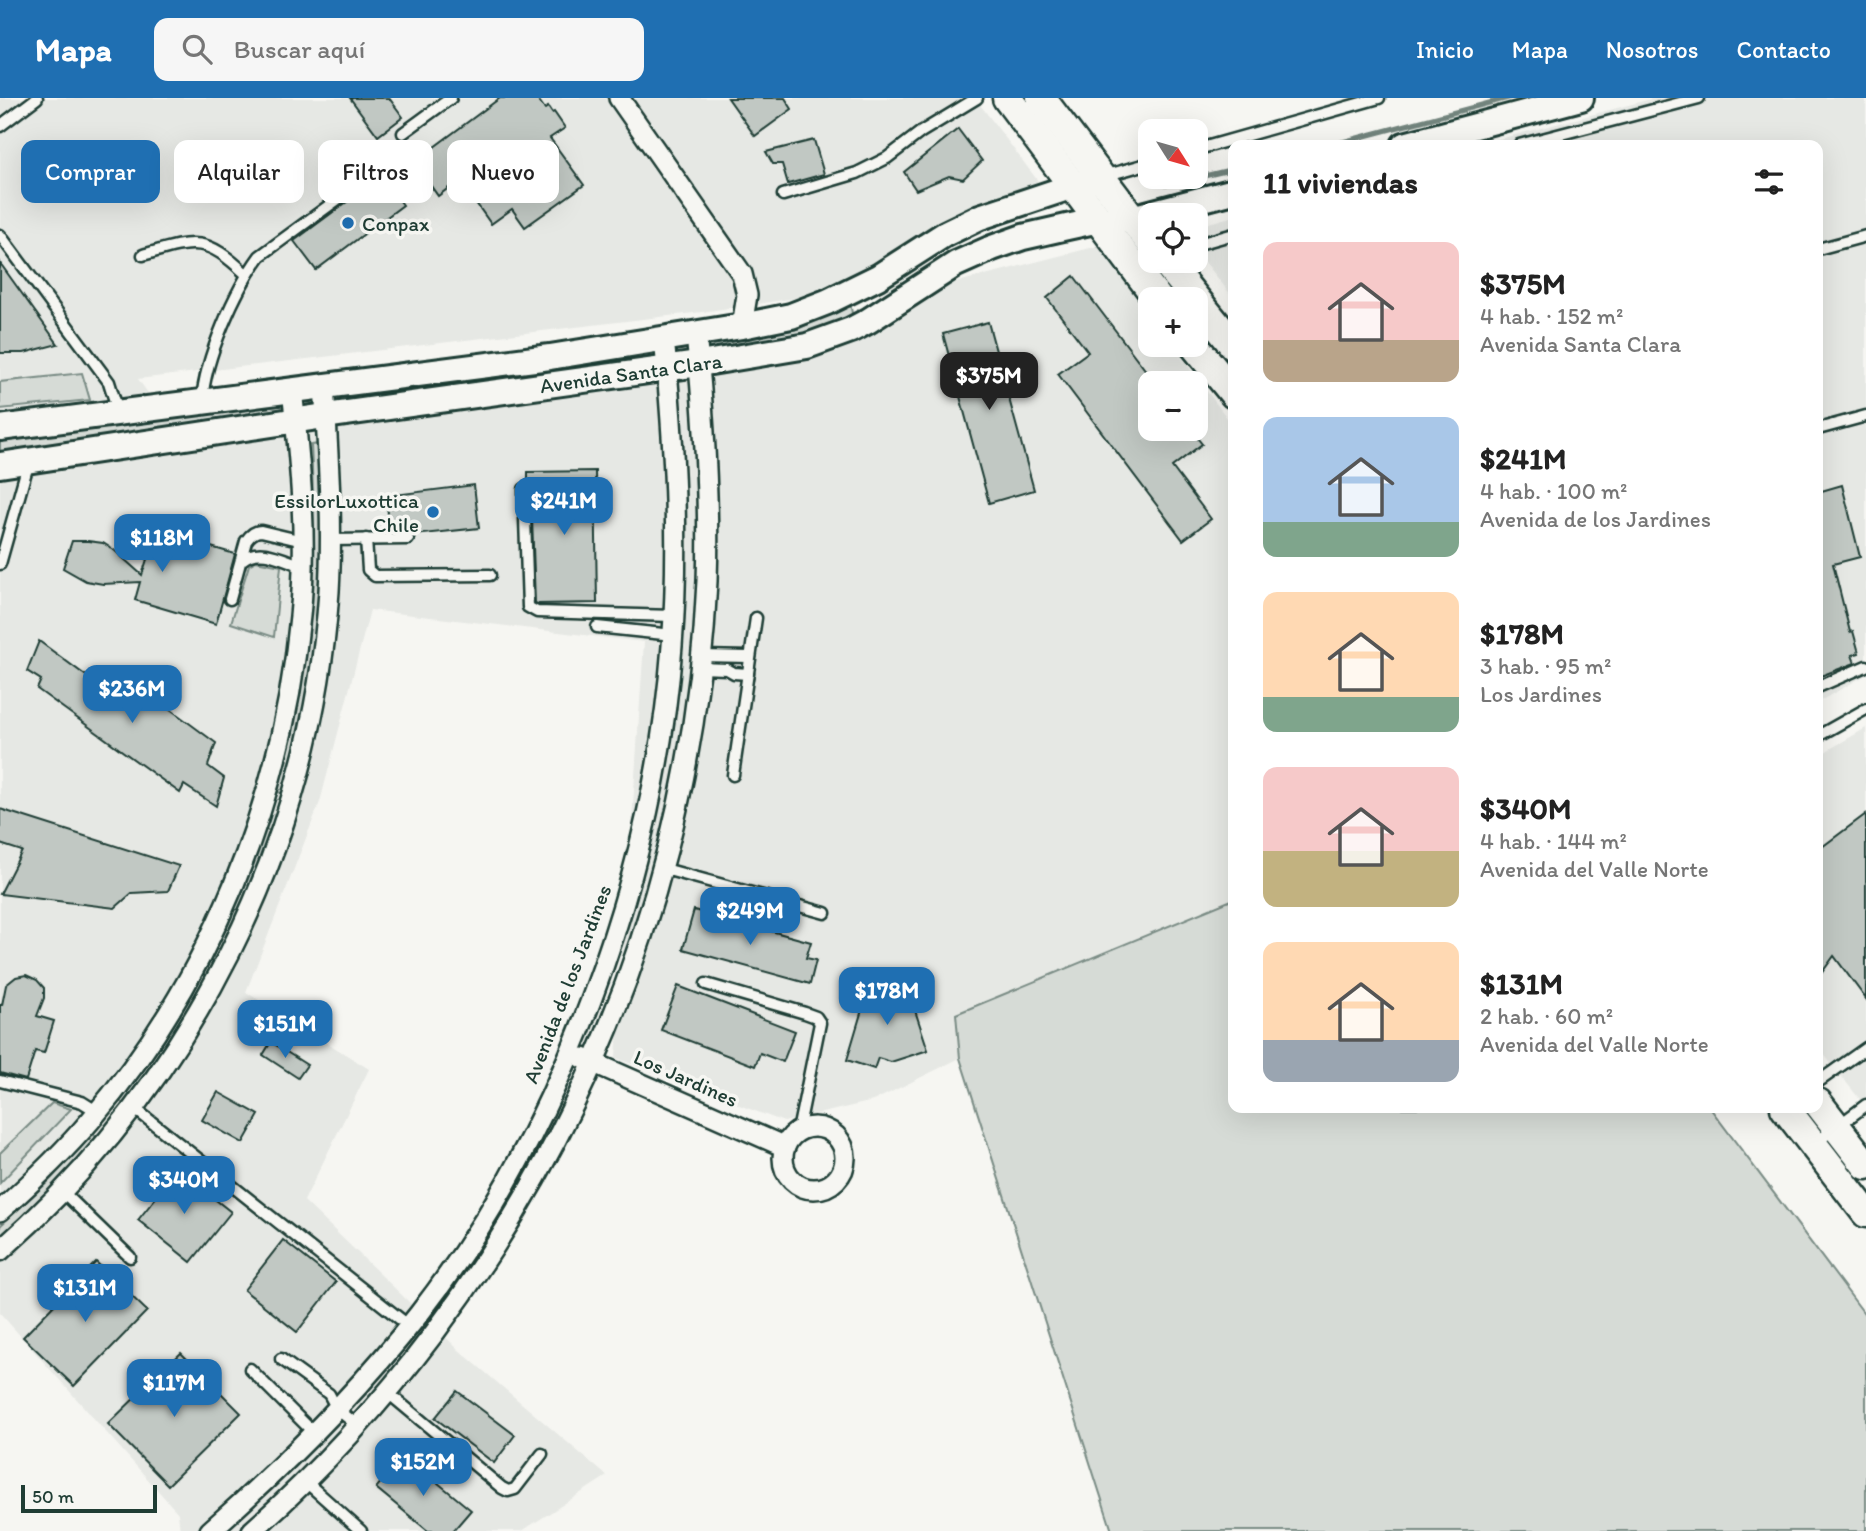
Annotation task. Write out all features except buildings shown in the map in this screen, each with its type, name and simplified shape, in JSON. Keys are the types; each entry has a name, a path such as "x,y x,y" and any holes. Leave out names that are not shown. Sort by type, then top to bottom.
{"main road":[{"path":"1007,98 1149,287"},
{"path":"1041,98 1138,227"},
{"path":"1175,273 1228,339"},
{"path":"1204,357 1228,387"},
{"path":"1823,1109 1866,1165"},
{"path":"1789,1113 1866,1213"}],"street":[{"path":"619,98 742,274 747,295 741,326"},
{"path":"1423,140 1581,98"},
{"name":"Avenida Santa Clara","path":"0,428 324,384 550,357 791,316 827,302 890,270 945,234 971,221 1100,177"},
{"name":"Avenida Santa Clara","path":"0,465 781,351 825,340 876,316 956,264 1023,237 1098,221 1131,218 1228,193"},
{"path":"252,1531 305,1481 404,1372 459,1301 504,1234 543,1167 594,1063 633,961 661,868 687,753 700,662 707,580 707,515 696,334"},
{"name":"Avenida de los Jardines","path":"210,1531 337,1409 409,1326 443,1280 497,1195 541,1114 569,1052 608,950 636,857 656,765 669,675 674,521 664,338"},
{"path":"0,1251 62,1191 109,1140 169,1058 212,990 247,919 283,828 308,736 321,667 329,588 330,540 324,384"},
{"path":"0,1211 43,1172 98,1111 149,1041 189,977 226,902 258,821 267,793 293,676 300,615 303,541 292,389"},
{"path":"672,633 682,655 688,655 700,662"},
{"path":"669,675 684,671 700,662"},
{"path":"267,793 292,799"},
{"path":"258,821 283,828"},
{"name":"Los Jardines","path":"569,1052 785,1147"},
{"path":"98,1111 131,1112"},
{"path":"98,1111 109,1140"},
{"path":"819,1127 837,1138 845,1157 838,1177 831,1183 812,1188 794,1182 784,1166 785,1147 798,1131 819,1127"},
{"path":"382,1358 387,1373 404,1372"}],"lane":[{"path":"0,127 37,98"},
{"path":"403,133 452,98"},
{"path":"783,195 867,168 887,158 921,132 977,98"},
{"path":"1230,140 1379,98"},
{"path":"1538,140 1699,98"},
{"path":"1208,146 1228,141"},
{"path":"1100,177 1138,166"},
{"path":"202,401 207,366 246,274 260,256 333,203"},
{"path":"0,235 109,382 118,412"},
{"path":"1208,241 1228,236"},
{"path":"1823,248 1866,236"},
{"path":"143,256 187,242 210,246 227,256 246,274"},
{"path":"1823,428 1866,416"},
{"path":"0,564 29,461"},
{"path":"524,489 528,607 537,612 672,633"},
{"path":"230,600 246,541 256,531 303,541"},
{"path":"366,539 368,570 375,576 490,575"},
{"path":"330,540 408,539"},
{"path":"242,560 251,553 261,552 303,566"},
{"path":"733,775 756,618"},
{"path":"597,627 672,633"},
{"path":"700,662 750,657"},
{"path":"700,662 734,673 748,674"},
{"path":"1823,685 1866,666"},
{"path":"1823,733 1866,709"},
{"path":"661,868 825,914"},
{"path":"706,984 805,1013 816,1017 820,1023 798,1131"},
{"path":"1823,1078 1866,1048"},
{"path":"0,1081 82,1102 98,1111"},
{"path":"1813,1144 1866,1105"},
{"path":"131,1112 409,1326"},
{"path":"62,1191 130,1258"},
{"path":"281,1359 329,1394 337,1409 357,1425"},
{"path":"250,1368 314,1433"},
{"path":"387,1392 509,1491 514,1489 542,1454"},
{"path":"305,1481 361,1531"}],"shaded area":[{"path":"0,98 975,98 1038,181 967,212 887,261 817,295 702,312 138,379 186,447 778,362 946,285 1098,246 1138,299 1138,357 1181,357 1192,371 1138,371 1138,441 1208,441 1208,393 1228,419 1228,901 956,1014 960,1058 873,1101 784,1122 616,1058 644,642 370,610 320,802 246,992 369,1069 304,1201 459,1350 607,1476 522,1531 180,1531 178,1513 0,1313"},
{"path":"1655,98 1866,98 1866,675 1823,699 1823,140 1496,140"},
{"path":"1228,218 1228,291 1208,266 1208,223"},
{"path":"850,303 853,318 781,341 0,454 0,437 716,342 798,329"},
{"path":"82,373 90,400 0,409 0,382"},
{"path":"318,444 320,536 316,628 306,702 283,793 277,792 298,704 309,630 313,538 311,445"},
{"path":"256,561 281,566 274,637 231,623 249,565"},
{"path":"1866,728 1866,1107 1823,1053 1823,753"},
{"path":"264,829 271,831 227,939 194,1002 126,1105 119,1101 137,1077"},
{"path":"1228,901 1228,1113 1714,1113 1866,1316 1866,1531 1112,1531 960,1058 956,1014"},
{"path":"52,1103 71,1109 0,1183 0,1153"},
{"path":"92,1134 98,1138 55,1186 0,1237 0,1226 50,1180"}],"waterway":[{"path":"1350,140 1508,98"},
{"path":"1208,175 1228,170"}],"place":[{"name":"Conpax","path":"348,223"},
{"name":"EssilorLuxottica Chile","path":"433,512"}]}
